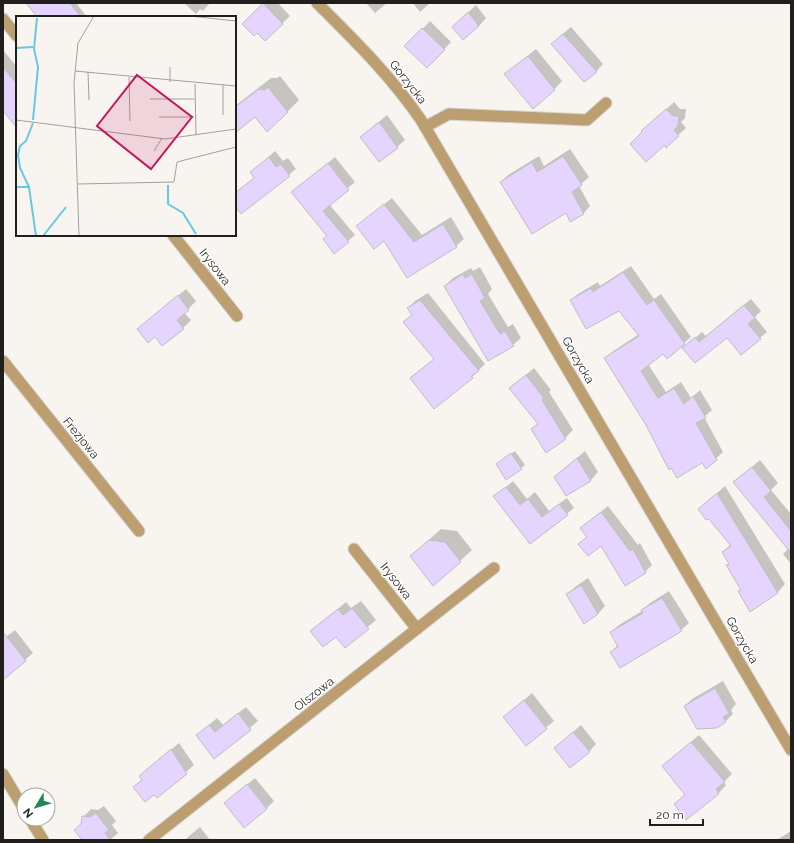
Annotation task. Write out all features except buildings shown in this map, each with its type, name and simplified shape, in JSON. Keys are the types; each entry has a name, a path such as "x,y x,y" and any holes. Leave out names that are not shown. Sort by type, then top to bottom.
{"street":[{"name":"Gorzycka","path":"317,3 357,42 391,80 425,127 791,750"},
{"path":"3,19 16,35"},
{"path":"425,127 449,114 587,120 606,103"},
{"name":"Irysowa","path":"174,236 237,316"},
{"name":"Frezjowa","path":"3,361 139,531"},
{"name":"Irysowa","path":"354,549 417,629"},
{"name":"Olszowa","path":"149,840 494,568"},
{"path":"3,774 16,796"},
{"path":"35,827 43,840"}]}
